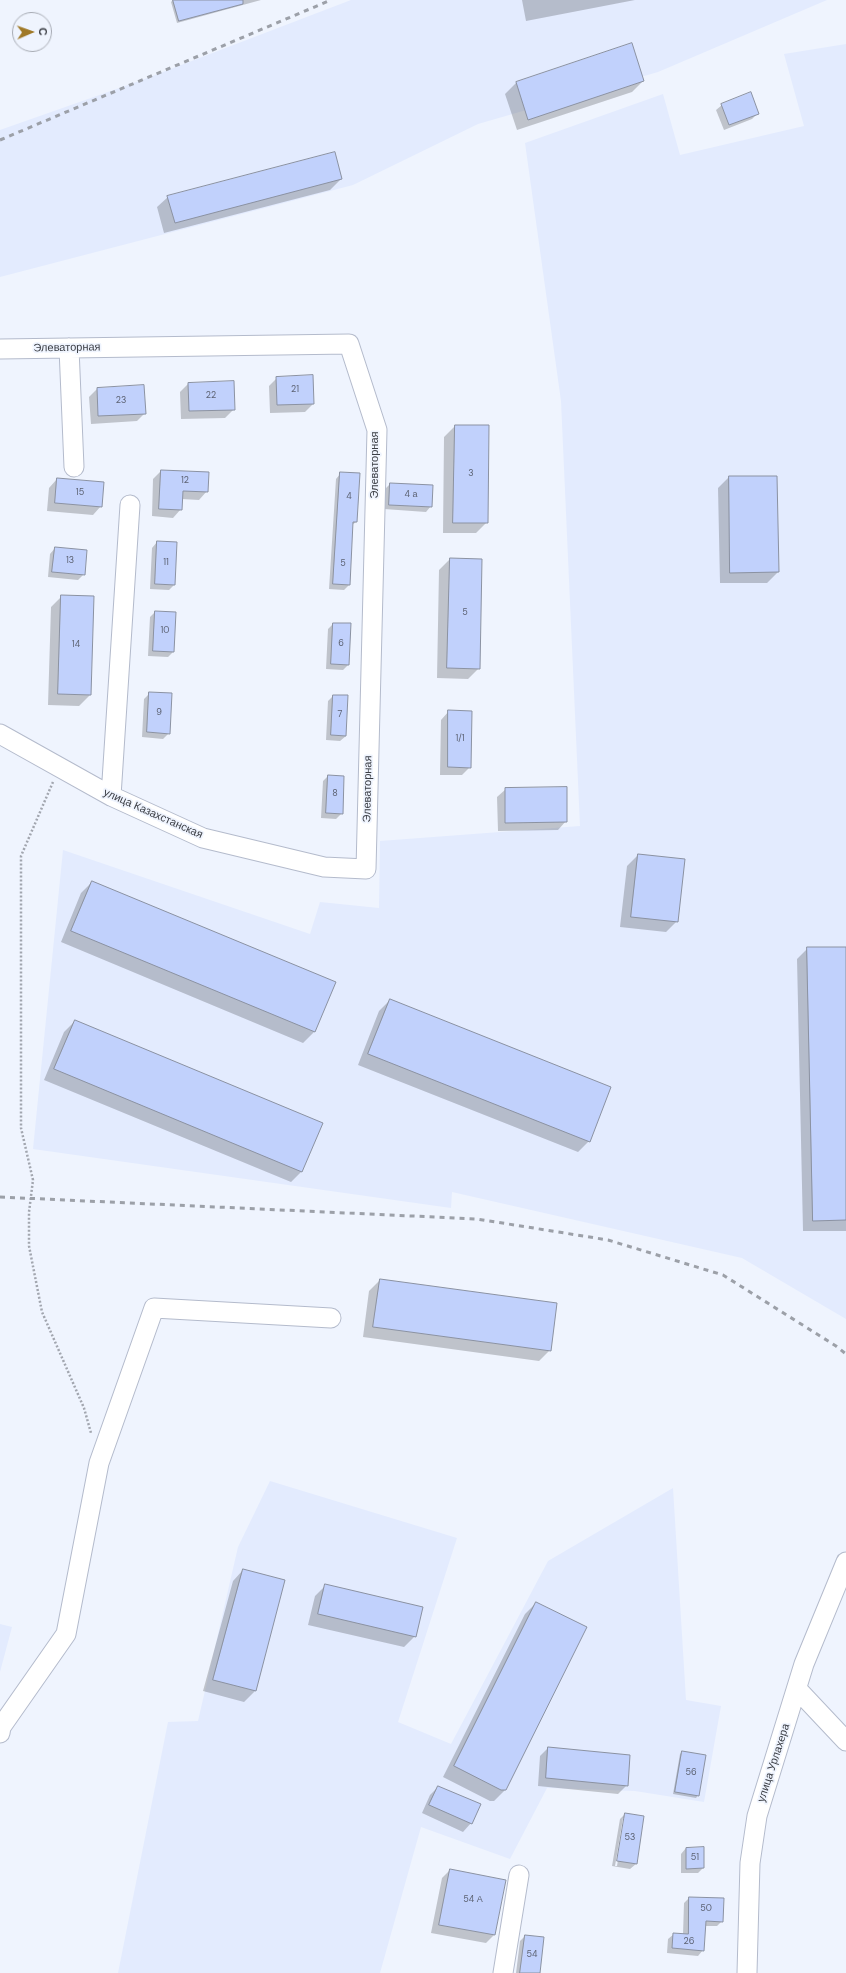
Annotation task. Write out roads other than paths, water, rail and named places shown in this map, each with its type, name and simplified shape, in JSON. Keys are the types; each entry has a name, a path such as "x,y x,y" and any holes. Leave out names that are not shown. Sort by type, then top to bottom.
{"street":[{"name":"Элеваторная","path":"0,349 349,344 376,430 366,869"},
{"path":"69,348 74,467"},
{"path":"111,796 130,505"},
{"name":"улица Казахстанская","path":"0,734 111,796 203,838 324,867 366,869"},
{"path":"0,1734 1,1727 66,1634 99,1463 154,1308 331,1318"},
{"name":"улица Урлахера","path":"747,1973 750,1863 757,1816 804,1664 846,1562"},
{"path":"796,1689 846,1741"},
{"path":"503,1973 519,1875"}],"railway":[{"path":"0,140 331,0"},
{"path":"0,1197 477,1219 608,1240 723,1275 836,1346 846,1354"}]}
